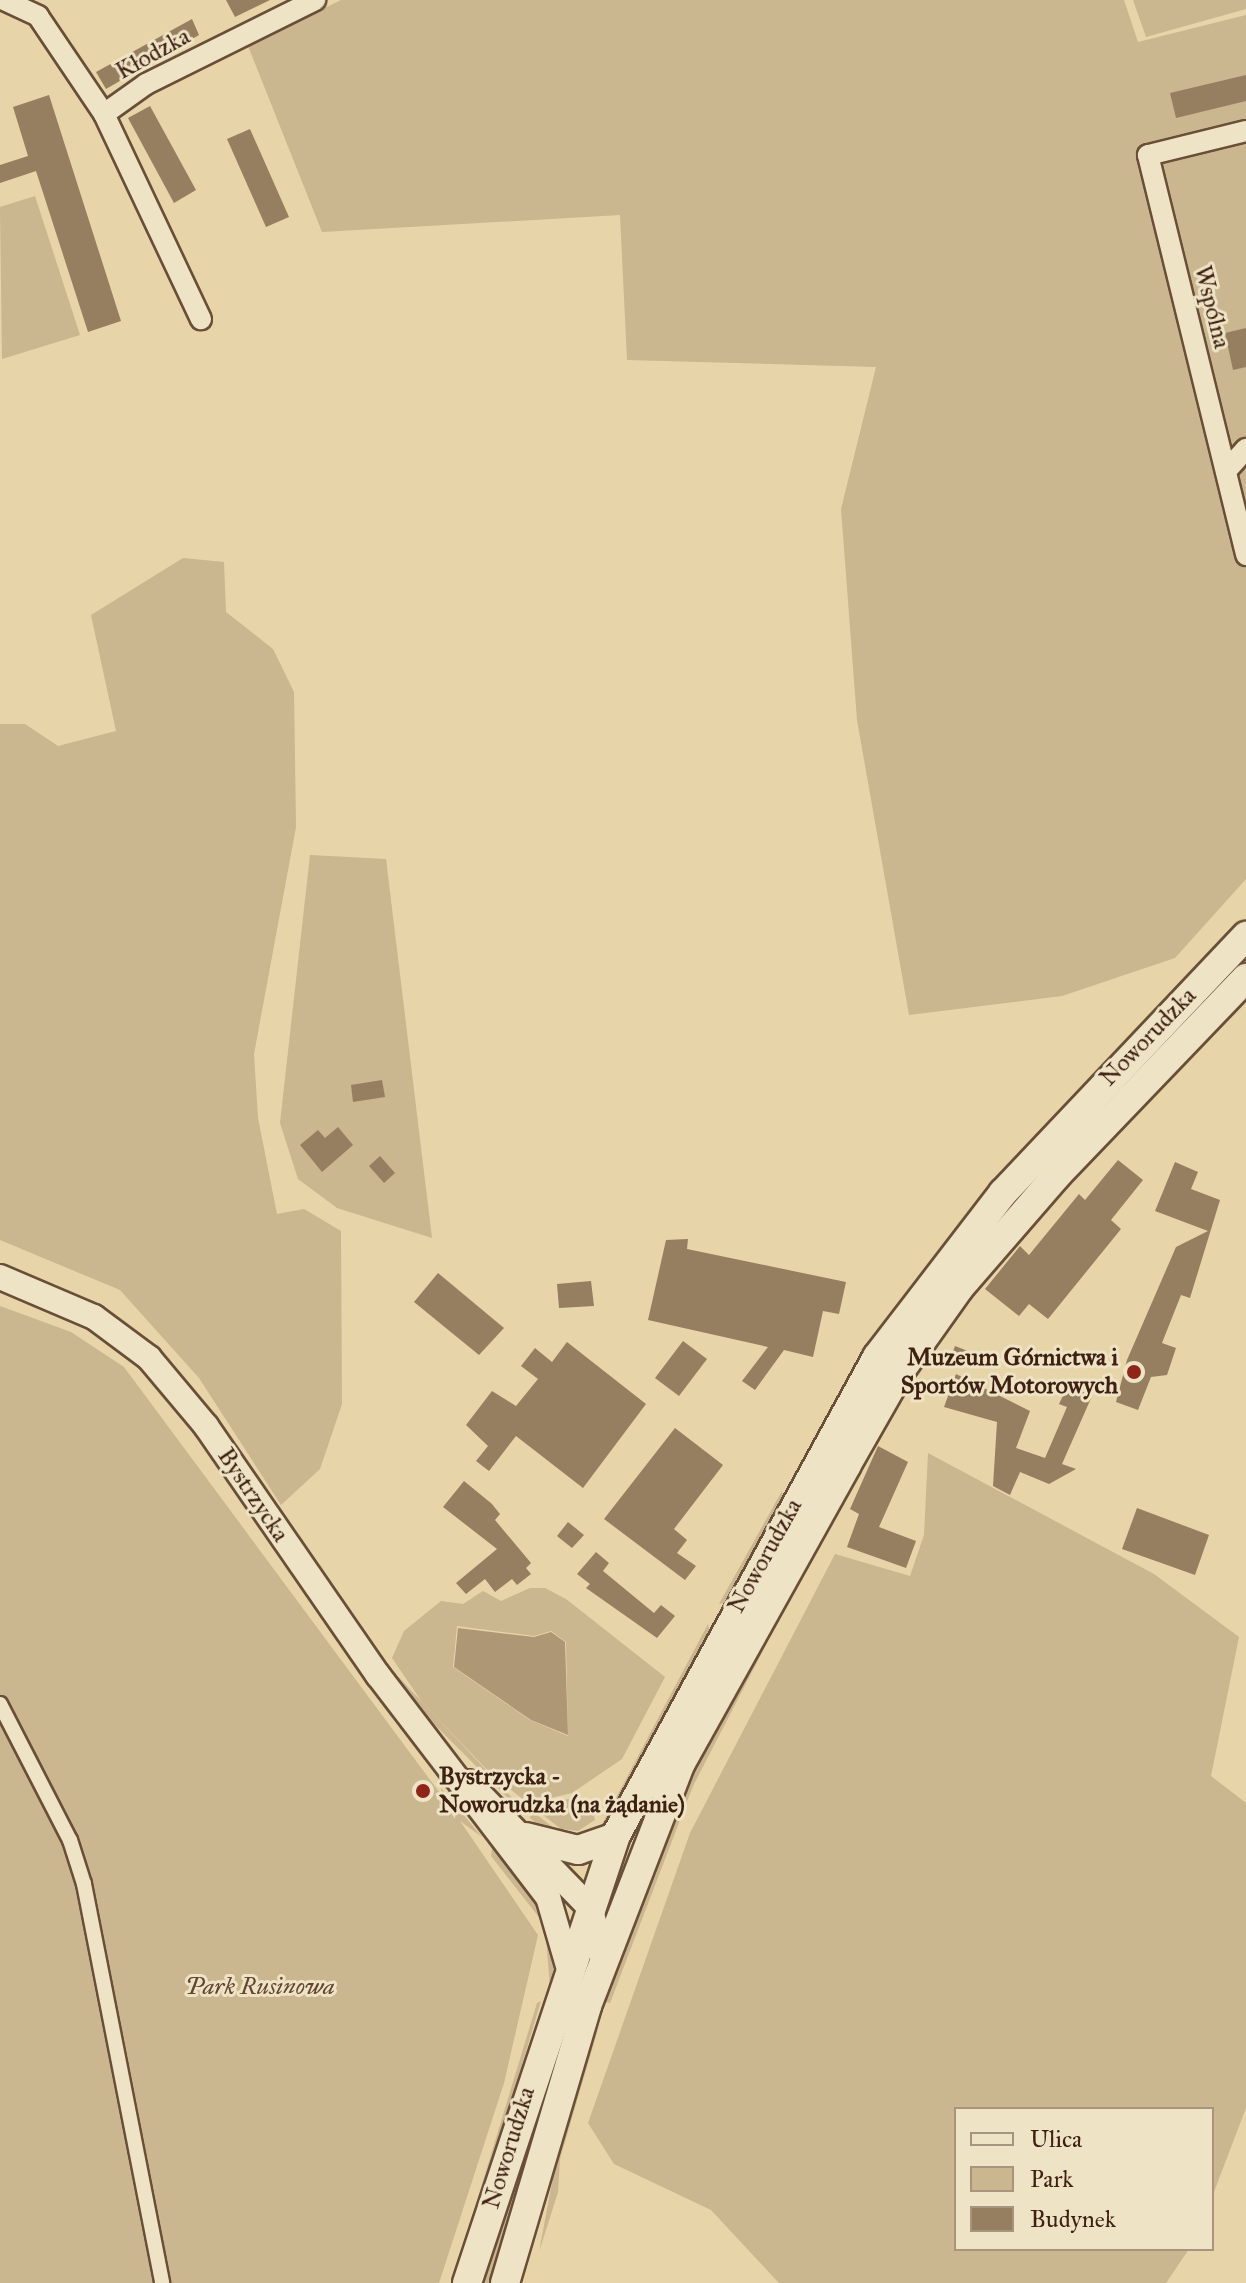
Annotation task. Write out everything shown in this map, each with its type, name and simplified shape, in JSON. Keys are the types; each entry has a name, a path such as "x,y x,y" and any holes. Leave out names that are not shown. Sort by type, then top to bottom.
{"main road":[{"name":"Noworudzka","path":"467,2283 568,1966 615,1837 886,1344 1003,1193 1246,936"},
{"name":"Noworudzka","path":"505,2283 603,1960 681,1763 922,1340 1057,1175 1246,978"},
{"path":"526,1837 578,1850 615,1837"}],"street":[{"name":"Kłodzka","path":"4,0 38,16 104,114 201,319"},
{"name":"Kłodzka","path":"104,114 146,84 315,0"},
{"name":"Wspólna","path":"1246,131 1148,155 1246,555"},
{"path":"1226,471 1246,449"},
{"name":"Bystrzycka","path":"0,1277 94,1317 149,1358 206,1426 453,1775 548,1897 568,1966"},
{"path":"0,1704 70,1840 84,1884 162,2283"},
{"name":"Bystrzycka","path":"453,1775 475,1785 591,1909 603,1960"},
{"path":"548,1897 591,1909 628,1895"}],"green space":[{"path":"341,0 1124,0 1138,42 1246,15 1246,879 1175,958 1062,996 909,1015 857,720 841,509 876,367 627,360 620,215 322,232 248,46"},
{"path":"1133,0 1246,0 1246,9 1146,37"},
{"path":"35,196 80,335 2,359 0,207"},
{"path":"183,558 224,562 226,612 273,649 294,692 296,827 254,1054 258,1118 277,1214 304,1209 341,1231 342,1404 320,1469 281,1505 199,1378 120,1290 0,1240 0,724 25,724 58,746 116,731 91,615"},
{"path":"310,855 386,859 432,1238 337,1208 298,1179 280,1123"},
{"name":"Park Rusinowa","path":"0,1306 71,1332 124,1367 442,1796 441,1788 482,1837 460,1821 538,1935 504,2083 439,2283 0,2283"},
{"path":"928,1453 1154,1574 1239,1637 1211,1776 1246,1803 1246,2108 1214,2192 1214,2107 954,2107 954,2251 1188,2251 1166,2283 779,2283 711,2210 614,2164 588,2123 690,1833 835,1554 910,1576 924,1535"},
{"path":"782,1491 783,1500 727,1602 719,1604"},
{"path":"829,1523 693,1786 610,2003 605,2002 689,1779"},
{"path":"530,1588 545,1588 566,1599 665,1677 622,1759 572,1793 538,1801 573,1799 591,1806 595,1820 578,1831 561,1829 492,1775 422,1702 392,1658 404,1631 441,1601 463,1604 483,1591 501,1601","holes":["457,1626 534,1636 551,1631 566,1642 568,1736 530,1720 453,1667"]},
{"path":"708,1624 710,1633 611,1824 584,1842 542,1829 529,1817 536,1814 560,1833 575,1836 600,1828"},
{"path":"394,1672 516,1802 516,1806 414,1704"},
{"path":"492,1848 541,1906 556,1956 550,1987 545,1925 491,1856"},
{"path":"541,2001 457,2283 452,2283 537,2003"},
{"path":"572,2010 494,2283 480,2283"},
{"path":"601,2019 560,2159 558,2192 539,2252 558,2150"}],"shaded area":[{"path":"458,1628 534,1637 551,1632 565,1642 568,1735 531,1720 454,1667"}],"building":[{"path":"226,0 270,0 235,17"},
{"path":"192,19 199,35 106,89 96,72"},
{"path":"1246,75 1246,101 1176,118 1170,93"},
{"path":"49,95 121,321 88,332 36,171 0,183 0,165 28,156 13,107"},
{"path":"150,106 196,190 174,203 128,118"},
{"path":"250,129 289,217 266,227 227,139"},
{"path":"1246,328 1246,367 1233,370 1225,333"},
{"path":"382,1080 385,1097 353,1102 351,1085"},
{"path":"338,1127 353,1145 322,1172 300,1145 318,1130 325,1138"},
{"path":"380,1156 395,1173 384,1183 369,1166"},
{"path":"1118,1160 1143,1180 1111,1220 1121,1229 1048,1319 1029,1304 1019,1316 985,1289 1020,1246 1029,1255 1079,1194 1085,1200"},
{"path":"1175,1162 1198,1172 1191,1189 1220,1200 1190,1298 1181,1295 1162,1343 1176,1348 1167,1375 1151,1377 1138,1410 1116,1402 1127,1360 1176,1247 1208,1231 1155,1211"},
{"path":"688,1239 687,1249 846,1282 839,1314 823,1311 813,1357 784,1350 755,1390 742,1381 768,1347 648,1320 666,1240"},
{"path":"438,1273 504,1328 479,1355 414,1302"},
{"path":"591,1281 594,1306 559,1308 557,1284"},
{"path":"683,1341 707,1359 679,1396 655,1378"},
{"path":"567,1342 646,1404 583,1488 516,1436 489,1471 476,1461 488,1446 466,1425 492,1391 516,1406 538,1379 521,1366 535,1348 552,1362"},
{"path":"955,1346 978,1355 973,1368 950,1359"},
{"path":"956,1374 1030,1411 1016,1448 1045,1458 1067,1407 1059,1404 1068,1385 1092,1396 1062,1464 1076,1469 1049,1484 1020,1472 1010,1495 993,1486 997,1422 944,1407"},
{"path":"675,1428 723,1465 674,1529 687,1540 677,1553 696,1566 685,1580 604,1519"},
{"path":"878,1446 908,1462 879,1527 916,1541 906,1568 847,1547 859,1514 850,1509"},
{"path":"464,1481 492,1504 500,1514 495,1520 531,1563 526,1568 531,1574 517,1585 512,1579 495,1592 485,1579 466,1594 456,1583 497,1549 443,1507"},
{"path":"1137,1508 1209,1535 1195,1575 1122,1549"},
{"path":"568,1522 584,1535 572,1548 557,1536"},
{"path":"596,1552 609,1563 603,1571 654,1613 661,1605 675,1616 657,1638 586,1588 590,1584 577,1574"}],"place":[{"name":"Muzeum Górnictwa i Sportów Motorowych","path":"1134,1372"},
{"name":"Bystrzycka - Noworudzka (na żądanie)","path":"423,1791"}]}
